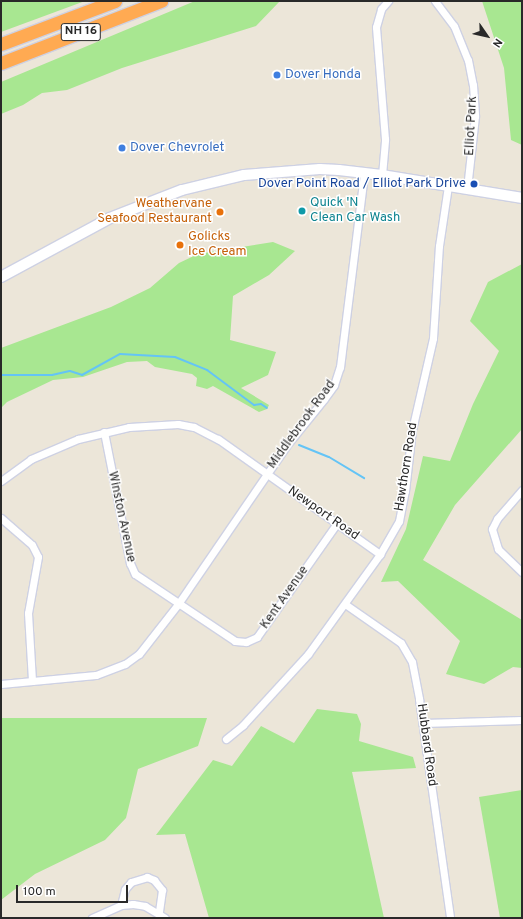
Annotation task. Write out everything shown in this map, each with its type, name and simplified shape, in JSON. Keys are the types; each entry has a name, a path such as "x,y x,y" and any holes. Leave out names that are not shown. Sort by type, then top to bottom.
{"highway":[{"name":"NH 16","path":"1,44 115,1"},
{"name":"NH 16","path":"1,63 161,1"}],"main road":[{"path":"1,277 110,218 182,190 244,176 320,169 382,175 522,198"}],"street":[{"path":"382,175 385,139 376,27 381,9 388,1"},
{"name":"Elliot Park","path":"435,1 454,26 468,60 473,85 475,116 466,188"},
{"name":"Middlebrook Road","path":"1,684 86,678 125,664 145,647 178,604 266,474 324,399 338,376 364,173"},
{"name":"Hawthorn Road","path":"226,738 243,725 292,672 344,604 380,554 395,529 404,500 412,430 433,338 439,246 448,186"},
{"name":"Newport Road","path":"1,482 45,451 78,439 104,432 165,423 194,427 218,439 380,554"},
{"name":"Winston Avenue","path":"104,432 132,568 138,578 178,604"},
{"path":"522,490 496,518 492,529 498,549 522,572"},
{"path":"1,518 32,545 38,556 28,613 32,682"},
{"name":"Kent Avenue","path":"178,604 231,638 240,642 252,641 261,632 337,523"},
{"name":"Hubbard Road","path":"344,604 394,638 407,651 414,671 423,722 450,918"},
{"path":"423,722 522,720"},
{"path":"122,905 125,889 131,882 147,877 154,880 162,890 159,912"},
{"path":"92,918 122,905 145,906 159,912 165,918"}],"green space":[{"path":"1,1 85,1 1,32"},
{"path":"195,1 280,1 256,26 122,68 67,90 42,93 23,105 1,114 1,82"},
{"path":"482,1 522,1 522,145 511,140 504,68"},
{"path":"273,242 295,251 269,275 233,296 230,340 276,352 268,375 241,388 269,405 267,409 259,412 213,386 207,389 196,386 197,378 192,374 155,367 147,361 127,362 83,377 53,380 7,402 1,408 1,348 111,307 150,288 179,263 198,254"},
{"path":"522,264 522,429 455,505 423,560 522,620 522,668 513,667 484,684 446,674 460,641 398,581 381,582 406,529 423,456 450,461 473,404 499,351 470,321 488,282"},
{"path":"317,709 357,714 361,724 359,741 413,757 416,768 352,772 384,918 209,918 185,834 156,835 213,760 232,766 261,726 294,743"},
{"path":"1,718 207,718 198,746 138,769 126,818 105,840 35,874 1,900"},
{"path":"522,790 522,918 500,918 479,797"}],"waterway":[{"path":"1,375 52,375 70,371 82,375 120,354 175,357 207,370 254,405 261,404 267,408"},
{"path":"299,445 329,457 364,478"}],"place":[{"name":"Dover Honda","path":"277,75"},
{"name":"Dover Chevrolet","path":"122,148"},
{"name":"Dover Point Road / Elliot Park Drive","path":"474,184"},
{"name":"Quick 'N Clean Car Wash","path":"302,211"},
{"name":"Weathervane Seafood Restaurant","path":"220,212"},
{"name":"Golicks Ice Cream","path":"180,245"}]}
